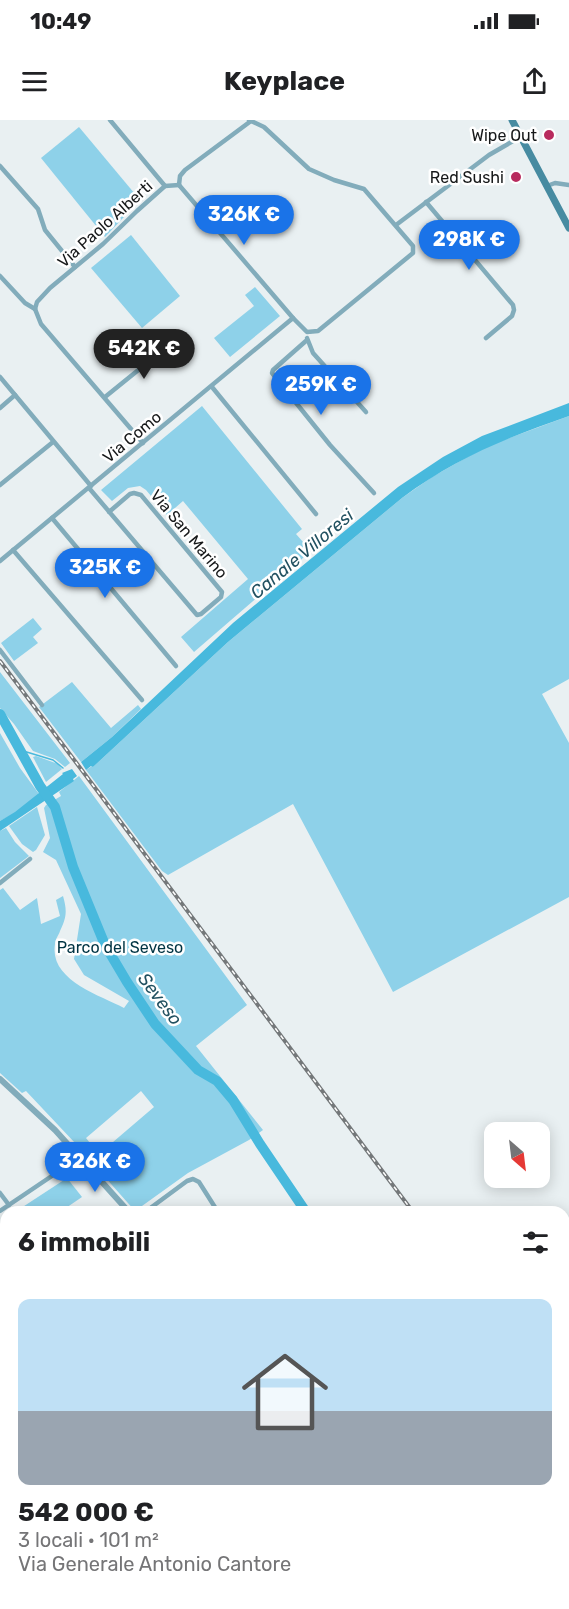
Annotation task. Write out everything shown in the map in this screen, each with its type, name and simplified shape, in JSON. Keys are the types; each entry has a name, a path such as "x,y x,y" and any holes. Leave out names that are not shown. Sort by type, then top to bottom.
{"main road":[{"path":"512,120 569,228"}],"street":[{"path":"110,120 165,186"},
{"path":"250,120 264,127 309,169 364,189 413,246 412,256 318,331 307,332"},
{"name":"Via Paolo Alberti","path":"35,309 39,299 165,186 179,185 180,176 185,170 250,120"},
{"path":"396,225 489,155 520,136"},
{"path":"0,166 38,209 45,230 75,267"},
{"path":"547,186 555,183 569,185"},
{"path":"179,185 307,332 313,353 366,412"},
{"path":"426,202 513,305 512,316 486,338"},
{"path":"0,276 24,303 35,309 41,324 143,443"},
{"name":"Via Como","path":"0,561 293,318"},
{"path":"308,340 272,373 330,445 374,493"},
{"path":"105,397 168,346"},
{"path":"0,376 109,512"},
{"path":"212,387 316,514"},
{"path":"0,408 15,395"},
{"path":"0,485 53,442"},
{"name":"Via San Marino","path":"134,493 145,498 222,592 221,597 198,615 109,512 134,493"},
{"path":"52,518 176,666"},
{"path":"13,550 142,700"},
{"path":"0,650 42,705"},
{"path":"0,883 30,859"},
{"path":"0,1079 80,1157 124,1206"},
{"path":"0,1193 9,1205 80,1157"},
{"path":"153,1206 193,1179 199,1182 214,1206"}],"green space":[{"path":"79,127 140,200 105,237 41,158"},
{"path":"131,235 180,296 142,328 91,268"},
{"path":"255,287 280,316 230,357 214,338 254,306 245,295"},
{"path":"202,406 302,529 296,534 311,551 194,652 181,637 248,579 183,501 167,515 140,486 128,488 112,501 101,490"},
{"path":"569,416 569,679 542,694 569,743 569,897 393,992 293,804 168,875 162,871 86,770 93,767 228,642 402,498 432,477 485,447"},
{"path":"33,618 42,629 33,637 38,643 14,661 1,643"},
{"path":"0,672 70,763 65,767 55,759 33,751 0,708"},
{"path":"72,682 111,728 138,705 141,709 81,762 39,707"},
{"path":"0,733 20,768 39,794 15,813 0,821"},
{"path":"33,757 58,764 62,769 46,782"},
{"name":"Parco del Seveso","path":"79,776 247,1005 196,1046 263,1130 188,1173 142,1206 131,1206 86,1155 94,1148 99,1154 154,1107 141,1091 86,1138 90,1143 82,1150 83,1148 77,1142 75,1143 26,1091 22,1093 0,1073 0,890 3,888 20,910 37,898 41,924 60,916 56,900 63,896 65,917 55,944 55,957 60,967 78,985 102,998 124,1008 129,1001 84,975 74,959 81,914 56,860 43,852 50,838 44,808 61,796 59,792"},
{"path":"37,807 45,835 33,852 22,844 9,826"},
{"path":"6,828 15,842 29,856 0,878 0,831"},
{"path":"67,1178 82,1197 69,1206 24,1206"}],"shaded area":[{"name":"Canale Villoresi","path":"569,403 569,416 482,450 442,471 402,498 228,642 93,767 86,770 81,762 112,737 233,623 398,487 443,457 482,436"},
{"path":"72,769 77,776 73,779 74,781 0,831 0,821 15,812 62,773"}],"waterway":[{"name":"Seveso","path":"0,714 40,786 55,807 73,867 105,945 127,982 155,1024 198,1070 217,1081 233,1100 302,1206"},
{"path":"20,750 53,760 63,768"}],"railway":[{"path":"0,661 409,1206"}],"place":[{"name":"Wipe Out","path":"549,135"},
{"name":"Red Sushi","path":"516,177"}]}
